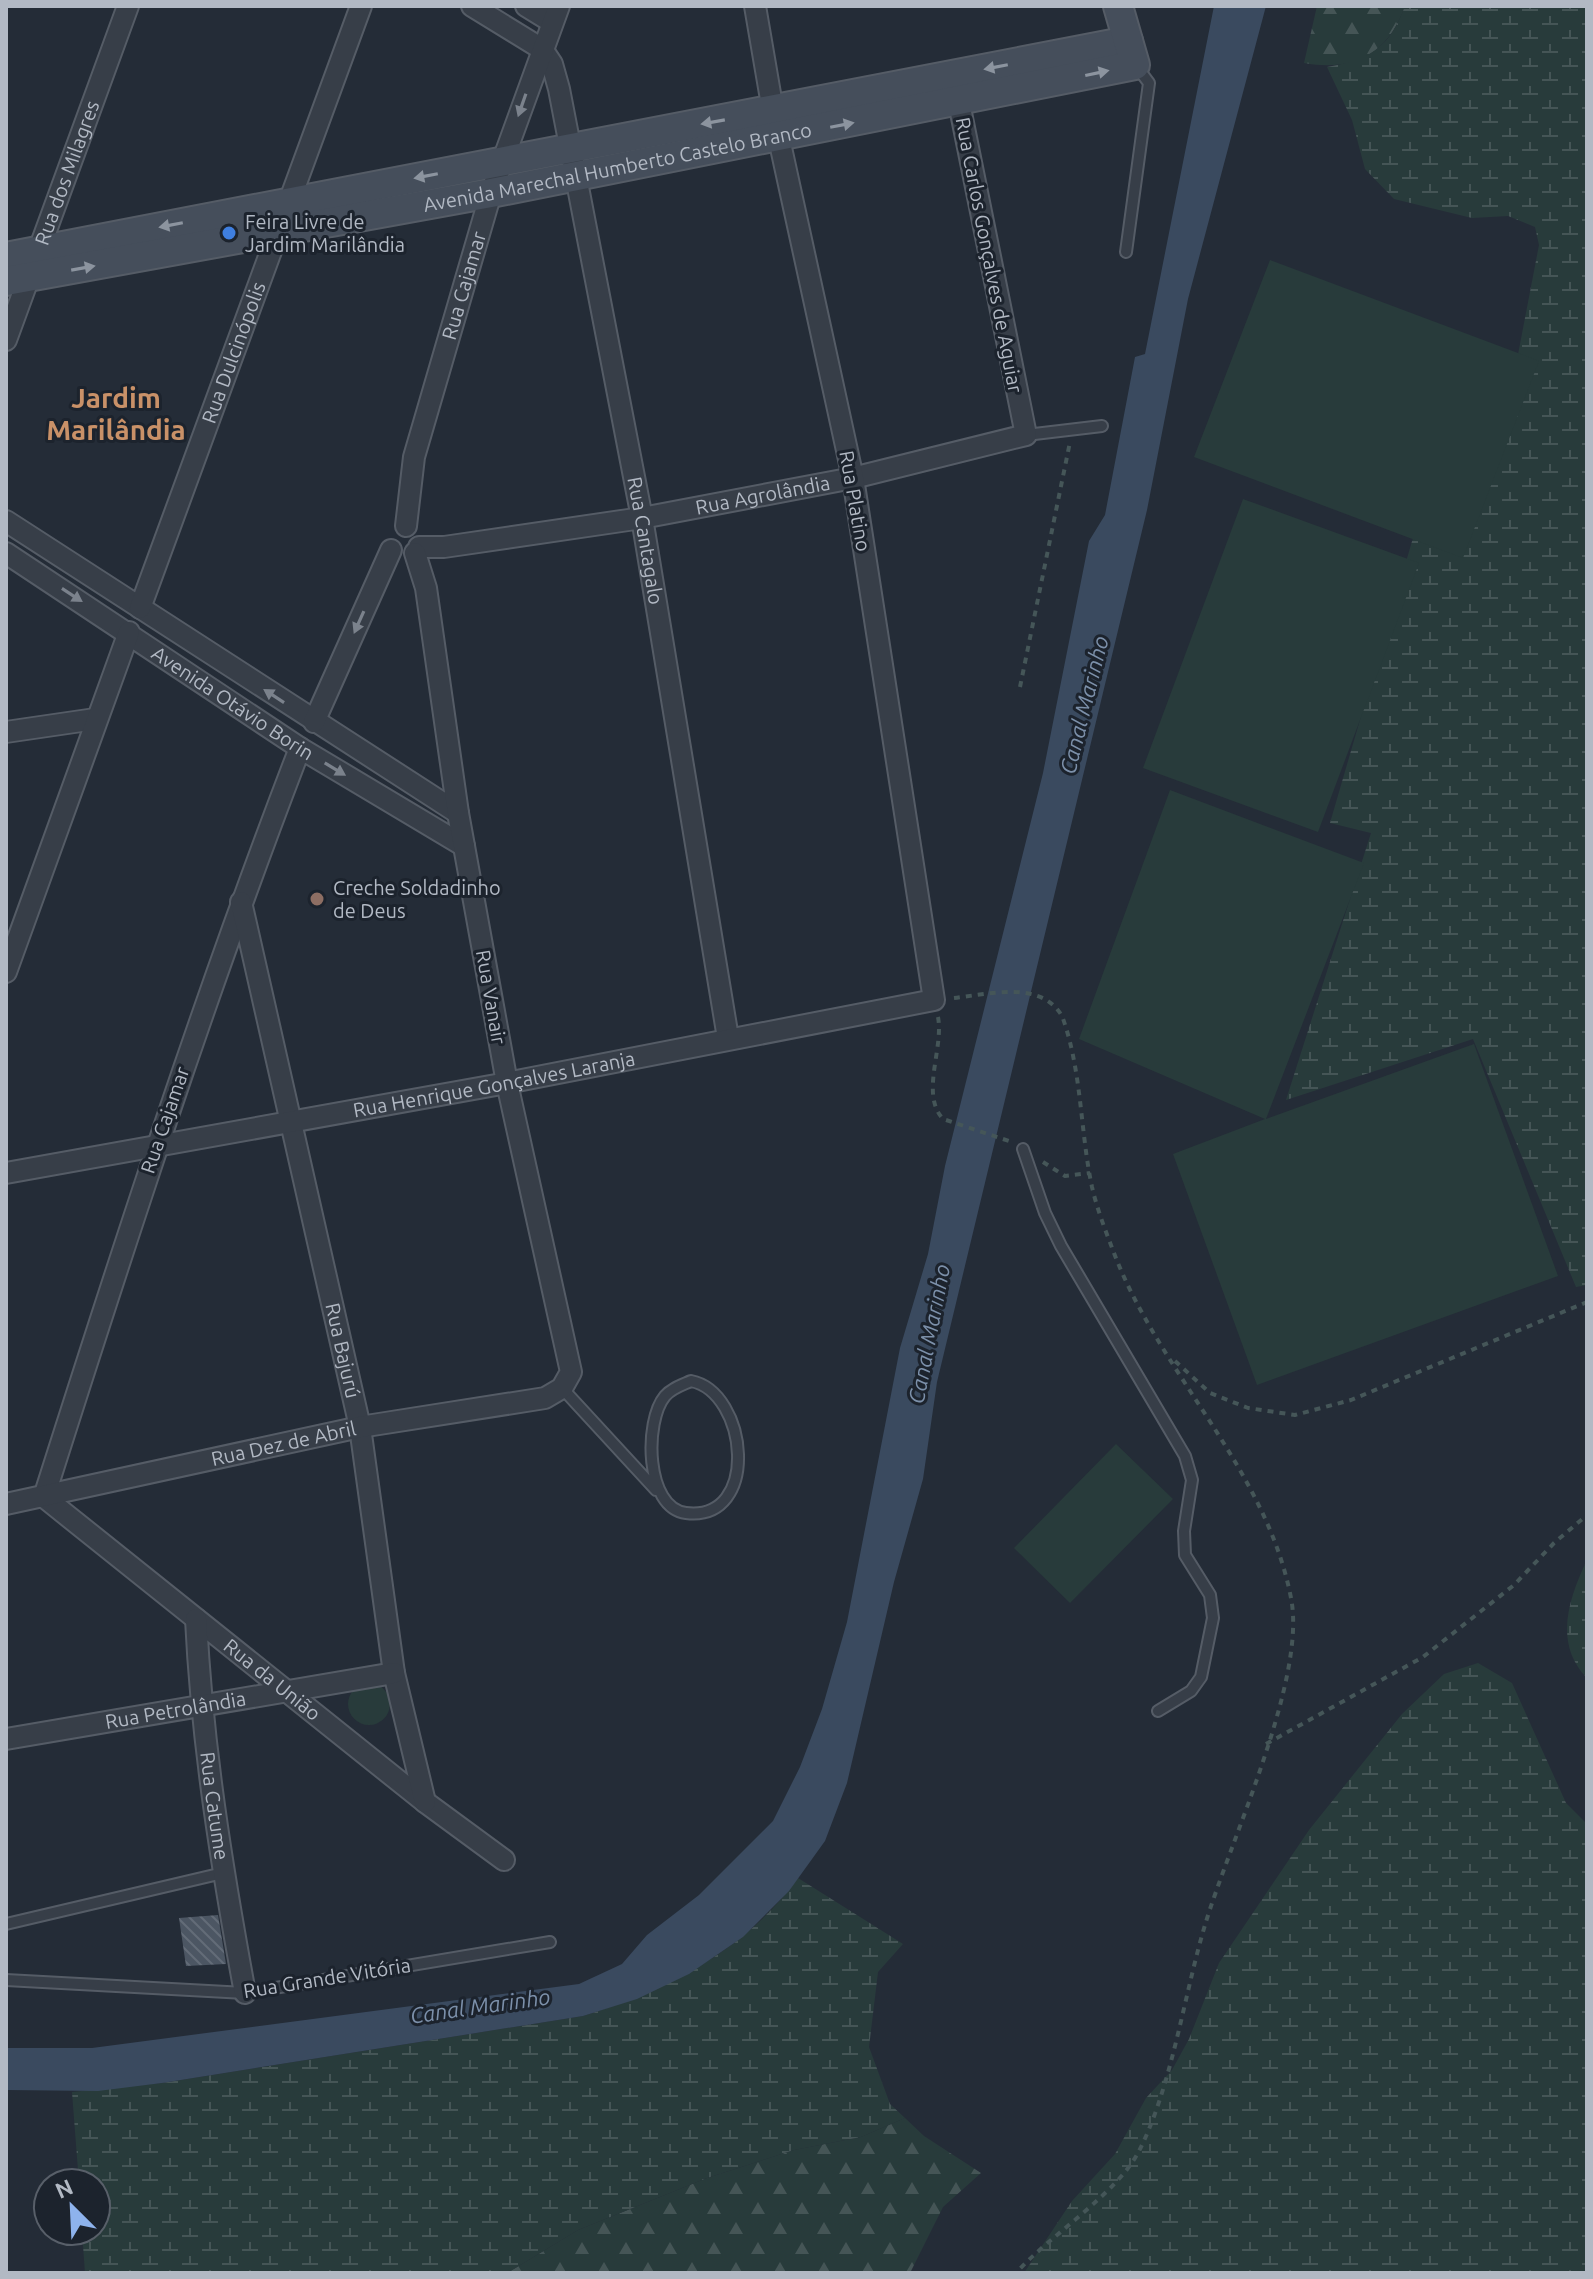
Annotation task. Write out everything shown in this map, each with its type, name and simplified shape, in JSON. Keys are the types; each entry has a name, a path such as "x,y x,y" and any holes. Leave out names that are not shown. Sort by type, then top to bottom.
{"street":[{"name":"Rua dos Milagres","path":"6,340 18,279 39,251 128,6"},
{"name":"Rua Dulcinópolis","path":"140,608 361,6"},
{"path":"472,6 542,49"},
{"path":"526,6 555,14"},
{"name":"Rua Platino","path":"755,6 776,124 853,478 934,1000"},
{"path":"1118,6 1132,53"},
{"name":"Rua Cajamar","path":"406,526 414,457 491,193 555,14"},
{"name":"Rua Cantagalo","path":"542,49 552,64 572,147 642,518 728,1038"},
{"name":"Avenida Marechal Humberto Castelo Branco","path":"18,279 577,177 776,124 1132,53"},
{"name":"Rua Carlos Gonçalves de Aguiar","path":"956,89 1026,435"},
{"name":"Avenida Marechal Humberto Castelo Branco","path":"6,257 572,147 776,124"},
{"name":"Rua Agrolândia","path":"417,550 642,518 853,478 1026,435"},
{"name":"Avenida Otávio Borin","path":"6,521 458,813"},
{"path":"406,526 417,533 417,550 402,558 391,550 388,544 393,531 406,526"},
{"path":"314,722 391,550"},
{"name":"Rua Vanair","path":"417,550 426,588 458,813 507,1083 571,1372 562,1388"},
{"name":"Avenida Otávio Borin","path":"6,553 300,748 464,846"},
{"path":"6,972 129,632"},
{"path":"6,732 95,719"},
{"name":"Rua Cajamar","path":"44,1497 156,1145 241,902 300,748"},
{"name":"Rua Bajurú","path":"241,902 360,1427 394,1673 425,1802"},
{"name":"Rua Henrique Gonçalves Laranja","path":"6,1173 507,1083 934,1000"},
{"name":"Rua Dez de Abril","path":"6,1504 360,1427 545,1398 562,1388"},
{"name":"Rua da União","path":"44,1497 425,1802 504,1860"},
{"name":"Rua Catume","path":"196,1619 200,1708 223,1873 245,1993"},
{"name":"Rua Petrolândia","path":"6,1739 394,1673"}],"lane":[{"path":"1126,252 1149,83 1132,53"},
{"name":"Rua Agrolândia","path":"1026,435 1102,426"},
{"path":"1023,1149 1045,1213 1061,1246 1185,1456 1192,1480 1184,1531 1185,1555 1210,1595 1213,1618 1201,1677 1191,1691 1158,1711"},
{"path":"562,1388 668,1505 685,1513 702,1511 724,1499 738,1478 738,1448 718,1394 705,1384 691,1381 677,1386 659,1407 653,1454 656,1490"},
{"path":"6,1924 223,1873"},
{"name":"Rua Grande Vitória","path":"6,1980 245,1993 550,1942"}],"path":[{"path":"1020,687 1072,431"},
{"path":"998,1135 943,1119 933,1104 939,1023 934,1000 1037,993 1055,1005 1066,1027 1093,1189 1114,1254 1127,1285 1252,1495 1267,1527 1291,1598 1294,1633 1289,1668 1205,1924 1152,2117 1138,2154 1110,2187 1016,2273"},
{"path":"1170,1356 1210,1393 1248,1408 1295,1415 1351,1400 1587,1302"},
{"path":"1266,1744 1423,1657 1514,1585 1587,1515"}],"green space":[{"path":"1317,6 1405,6 1398,23 1379,48 1353,62 1322,65 1304,63"},
{"path":"1405,6 1587,6 1587,1285 1576,1287 1473,1039 1286,1100 1371,833 1330,823 1415,531 1516,365 1539,245 1535,227 1508,216 1472,218 1394,199 1365,169 1352,120 1327,67 1355,60 1376,49 1393,32"},
{"path":"1270,260 1539,361 1463,558 1194,457"},
{"path":"1243,499 1419,563 1318,832 1143,768"},
{"path":"1170,790 1364,863 1266,1119 1474,1044 1558,1276 1257,1385 1173,1154 1265,1119 1079,1039"},
{"path":"1116,1444 1173,1499 1070,1603 1014,1548"},
{"path":"1587,1560 1587,1678 1576,1664 1567,1635 1570,1605"},
{"path":"1478,1663 1512,1683 1566,1803 1587,1824 1587,2273 1024,2273 1072,2201 1115,2154 1146,2098 1172,2070 1189,2039 1219,1963 1309,1830 1402,1714 1444,1674"},
{"path":"369,1683 384,1689 390,1704 384,1719 369,1725 354,1719 348,1704 354,1689"},
{"path":"798,1878 903,1944 878,1972 869,2047 890,2104 905,2118 861,2137 794,2150 707,2178 578,2230 507,2273 85,2273 83,2247 112,2247 112,2167 78,2167 72,2092 162,2083 583,2016 644,1994 702,1965 754,1927"},
{"path":"905,2118 924,2136 981,2173 943,2207 910,2273 507,2273 578,2230 707,2178 794,2150 861,2137"}],"water":[{"name":"Canal Marinho","path":"1214,6 1266,6 1188,299 1147,510 937,1382 923,1479 894,1582 847,1783 825,1841 789,1891 743,1937 689,1974 637,1999 583,2016 162,2083 98,2091 6,2090 6,2048 92,2048 579,1984 622,1964 647,1935 699,1895 773,1821 800,1767 822,1709 847,1622 900,1348 928,1254 945,1166 1043,773 1089,541 1105,515 1135,357 1145,354"}],"building":[{"path":"218,1915 226,1964 186,1966 179,1918"}],"place":[{"name":"Feira Livre de Jardim Marilândia","path":"229,233"},
{"name":"Creche Soldadinho de Deus","path":"317,899"}],"district":[{"name":"Jardim Marilândia","path":"116,414"}]}
